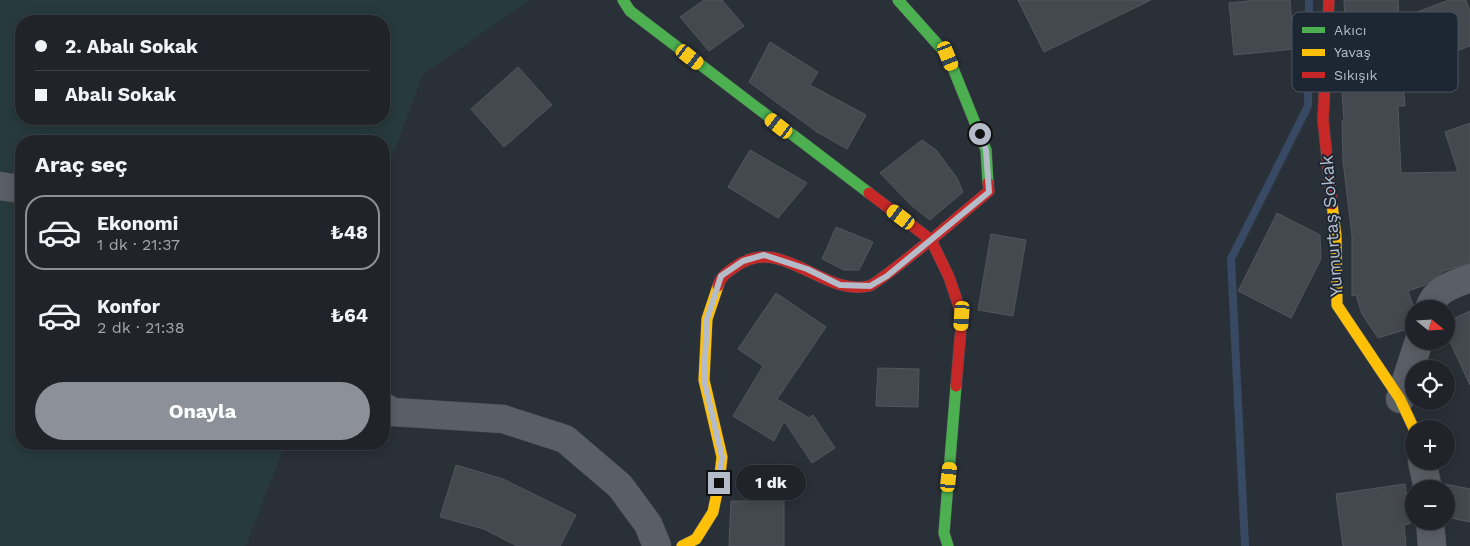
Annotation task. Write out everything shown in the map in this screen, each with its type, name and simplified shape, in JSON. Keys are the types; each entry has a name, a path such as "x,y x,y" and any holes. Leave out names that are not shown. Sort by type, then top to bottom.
{"street":[{"path":"623,0 630,11 931,240 949,277 962,316 944,532 948,546"},
{"path":"682,546 696,539 713,512 719,483 722,457 704,380 707,319 721,276 743,261 764,255 807,269 840,285 870,286 931,240 989,192 986,150 948,56 909,4"},
{"name":"Yumurtaş Sokak","path":"1324,92 1323,120 1336,236 1336,305 1400,399 1410,420"},
{"path":"0,186 15,188"},
{"path":"1431,300 1445,287 1470,278"},
{"path":"1400,399 1417,350"},
{"path":"390,410 502,419 565,439 620,486 648,524 657,546"},
{"path":"1431,530 1432,546"}],"green space":[{"path":"0,0 530,0 423,74 390,162 390,135 15,135 15,450 283,450 246,546 0,546"}],"building":[{"path":"704,0 722,0 744,26 709,51 680,17"},
{"path":"1018,0 1151,0 1044,52"},
{"path":"1258,0 1290,0 1292,49 1234,55 1229,3"},
{"path":"1344,0 1398,0 1399,12 1345,12"},
{"path":"1449,0 1466,0 1470,11 1470,46 1458,50 1458,12 1417,12"},
{"path":"770,42 818,72 810,85 866,115 847,149 817,132 749,82"},
{"path":"518,67 552,105 504,147 471,109"},
{"path":"1342,92 1404,92 1405,106 1398,106 1401,173 1458,172 1445,132 1470,123 1470,263 1444,271 1425,285 1408,291 1411,300 1405,300 1405,330 1378,338 1362,314 1356,295 1352,296 1352,236 1343,161 1342,121 1344,121"},
{"path":"922,140 936,150 957,178 963,192 930,220 911,205 880,173"},
{"path":"750,150 807,183 778,218 728,187"},
{"path":"1277,213 1320,235 1321,259 1291,318 1238,291"},
{"path":"836,227 873,242 859,270 844,270 822,259"},
{"path":"991,234 1026,240 1013,316 978,310"},
{"path":"776,293 826,327 777,399 809,418 813,415 835,448 812,463 784,421 774,441 733,416 763,366 738,349"},
{"path":"1470,311 1470,385 1454,350 1455,318"},
{"path":"878,368 919,369 918,407 876,406"},
{"path":"456,465 503,479 576,515 560,546 517,546 484,529 440,517"},
{"path":"1405,484 1404,525 1406,546 1343,546 1336,494"},
{"path":"1455,486 1470,489 1470,522 1455,519"},
{"path":"731,501 784,501 784,546 729,546"}],"waterway":[{"path":"1309,0 1309,12"},
{"path":"1245,546 1231,259 1308,106 1308,92"}],"traffic: fast":[{"path":"623,0 630,11 869,193"},
{"path":"898,0 948,56 986,150 988,183"},
{"path":"948,546 944,533 956,386"}],"traffic: slow":[{"path":"1332,204 1336,236 1337,305 1400,399 1410,420"},
{"path":"682,546 696,539 713,512 719,483 722,457 704,380 707,319 718,286"}],"traffic: jam":[{"path":"1328,12 1329,0"},
{"path":"1324,92 1323,120 1332,204"},
{"path":"956,386 962,316 949,277 931,240 989,191 988,183"},
{"path":"718,286 724,275 735,267 752,259 769,257 785,261 835,283 852,287 874,284 931,240 869,193"}],"route":[{"path":"719,483 722,457 704,380 707,319 721,276 743,261 764,255 807,269 840,285 870,286 887,276 989,192 986,150 980,134"}]}
